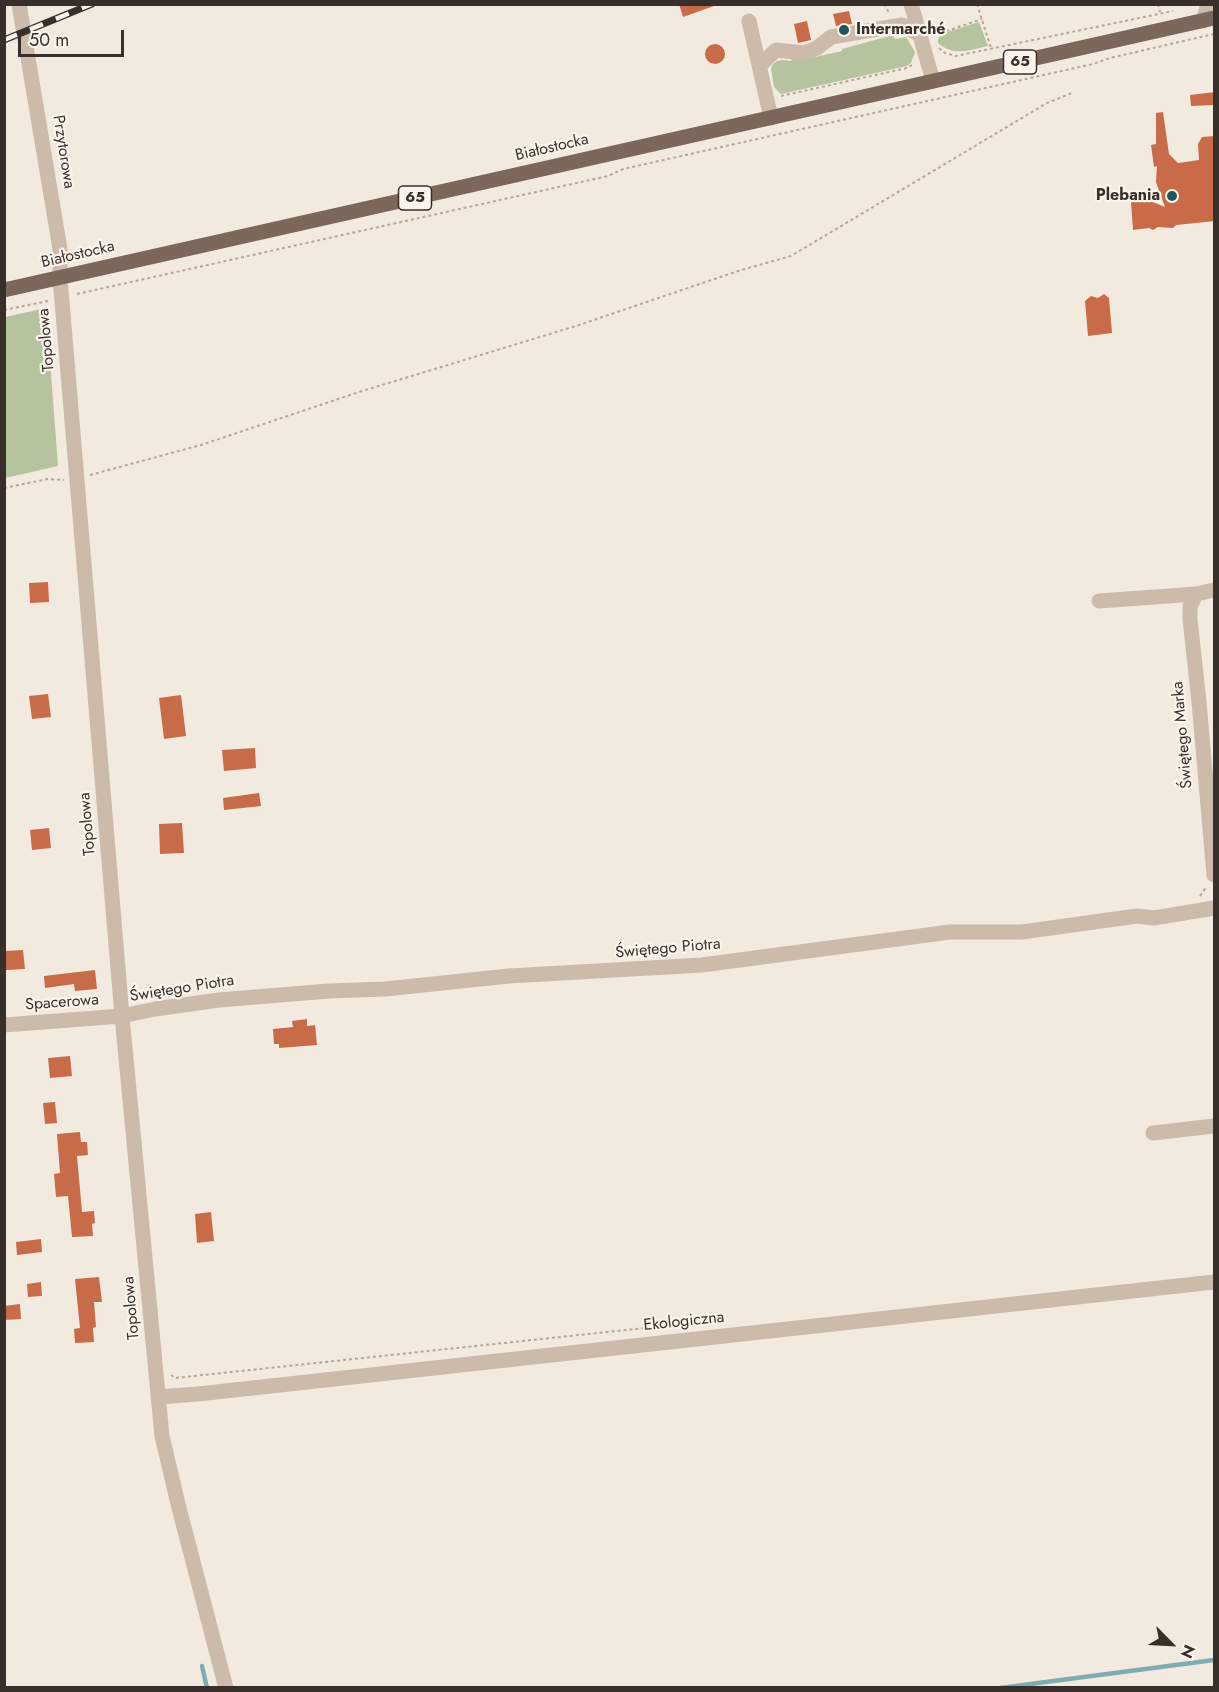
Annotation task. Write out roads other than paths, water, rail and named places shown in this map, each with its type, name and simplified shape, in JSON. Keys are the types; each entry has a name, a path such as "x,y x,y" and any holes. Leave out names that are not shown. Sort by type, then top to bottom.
{"main road":[{"name":"Białostocka","path":"4,290 1209,19"}],"street":[{"name":"Przytorowa","path":"19,4 60,249 60,278"},
{"path":"911,4 926,35 933,81"},
{"path":"1208,4 1209,19"},
{"path":"749,21 771,118"},
{"path":"759,66 776,50 804,53 817,48 831,37 902,25 926,35"},
{"name":"Topolowa","path":"60,278 54,303 77,479 122,1016 162,1436 226,1688"},
{"path":"1098,601 1197,594 1215,590"},
{"name":"Świętego Marka","path":"1197,594 1190,608 1190,619 1200,702 1215,875"},
{"name":"Świętego Piotra","path":"122,1016 165,1007 219,1000 385,989 509,976 702,965 950,932 1022,932 1137,916 1154,918 1215,908"},
{"name":"Spacerowa","path":"4,1025 122,1016"},
{"path":"1153,1133 1215,1126"},
{"name":"Ekologiczna","path":"158,1396 198,1394 1215,1282"}],"waterway":[{"path":"1000,1688 1214,1660"},
{"path":"202,1666 207,1688"}],"railway":[{"path":"4,40 92,4"}],"place":[{"name":"Intermarché","path":"844,30"},
{"name":"Plebania","path":"1172,196"}]}
